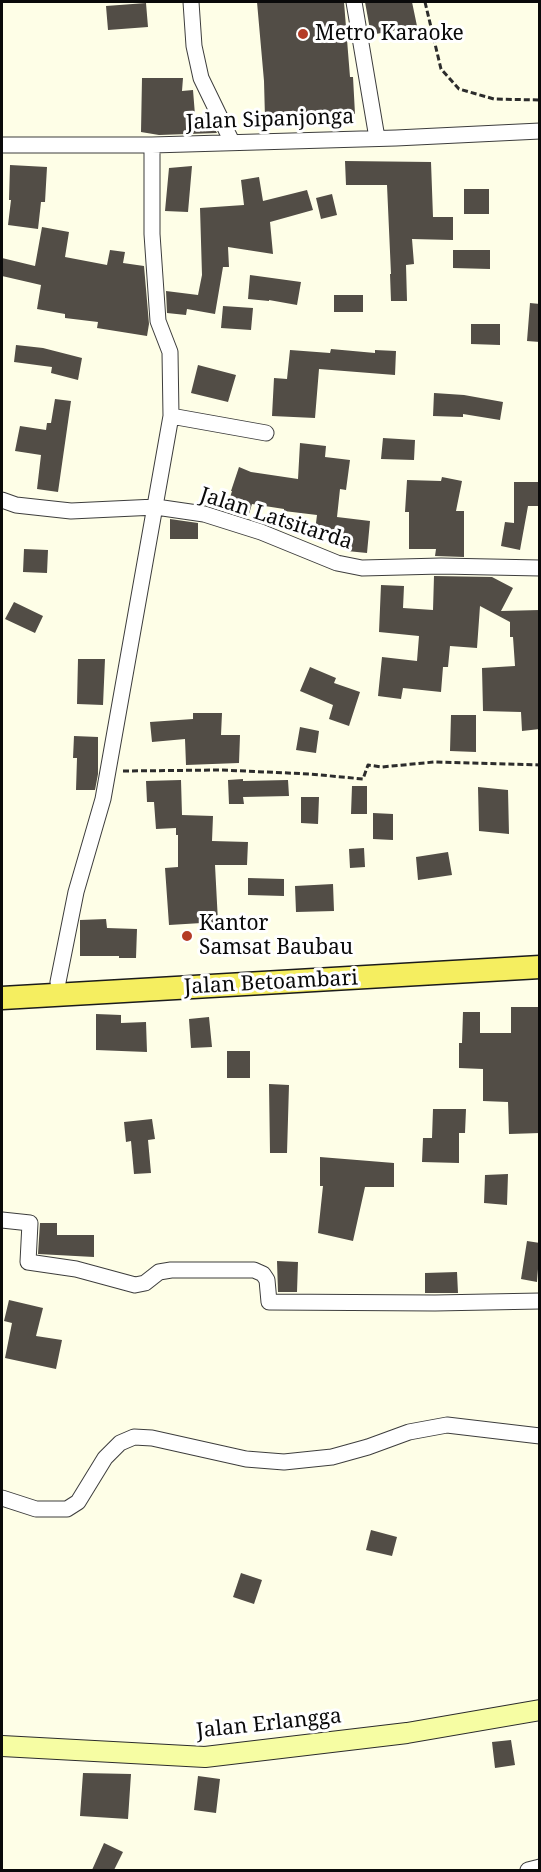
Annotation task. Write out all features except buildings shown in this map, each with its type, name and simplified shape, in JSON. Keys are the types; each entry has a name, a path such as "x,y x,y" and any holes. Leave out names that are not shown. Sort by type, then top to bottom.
{"main road":[{"name":"Jalan Betoambari","path":"2,998 540,956"},
{"name":"Jalan Betoambari","path":"2,985 540,968"}],"street":[{"path":"191,2 194,46 201,78 232,142"},
{"path":"354,2 377,138"},
{"name":"Jalan Sipanjonga","path":"2,145 152,145 540,131"},
{"path":"58,982 76,892 103,799 171,416 170,352 158,321 152,234 152,145"},
{"path":"171,416 266,433"},
{"name":"Jalan Latsitarda","path":"2,500 16,505 71,511 156,507 204,514 261,532 337,563 362,568 441,566 540,568"},
{"path":"2,1220 30,1223 28,1262 76,1269 135,1285 145,1283 159,1272 171,1270 254,1270 263,1274 267,1280 269,1302 540,1301"},
{"path":"2,1498 36,1509 67,1509 78,1502 105,1458 120,1443 134,1437 152,1438 246,1459 284,1462 332,1457 409,1432 447,1425 540,1436"},
{"name":"Jalan Erlangga","path":"2,1746 205,1757 407,1733 540,1710"},
{"path":"528,1870 540,1867"}],"path":[{"path":"425,2 441,69 459,89 494,99 540,100"},
{"path":"108,771 221,770 363,779 368,765 381,767 434,762 540,765"}],"place":[{"name":"Metro Karaoke","path":"303,34"},
{"name":"Kantor Samsat Baubau","path":"187,936"}]}
